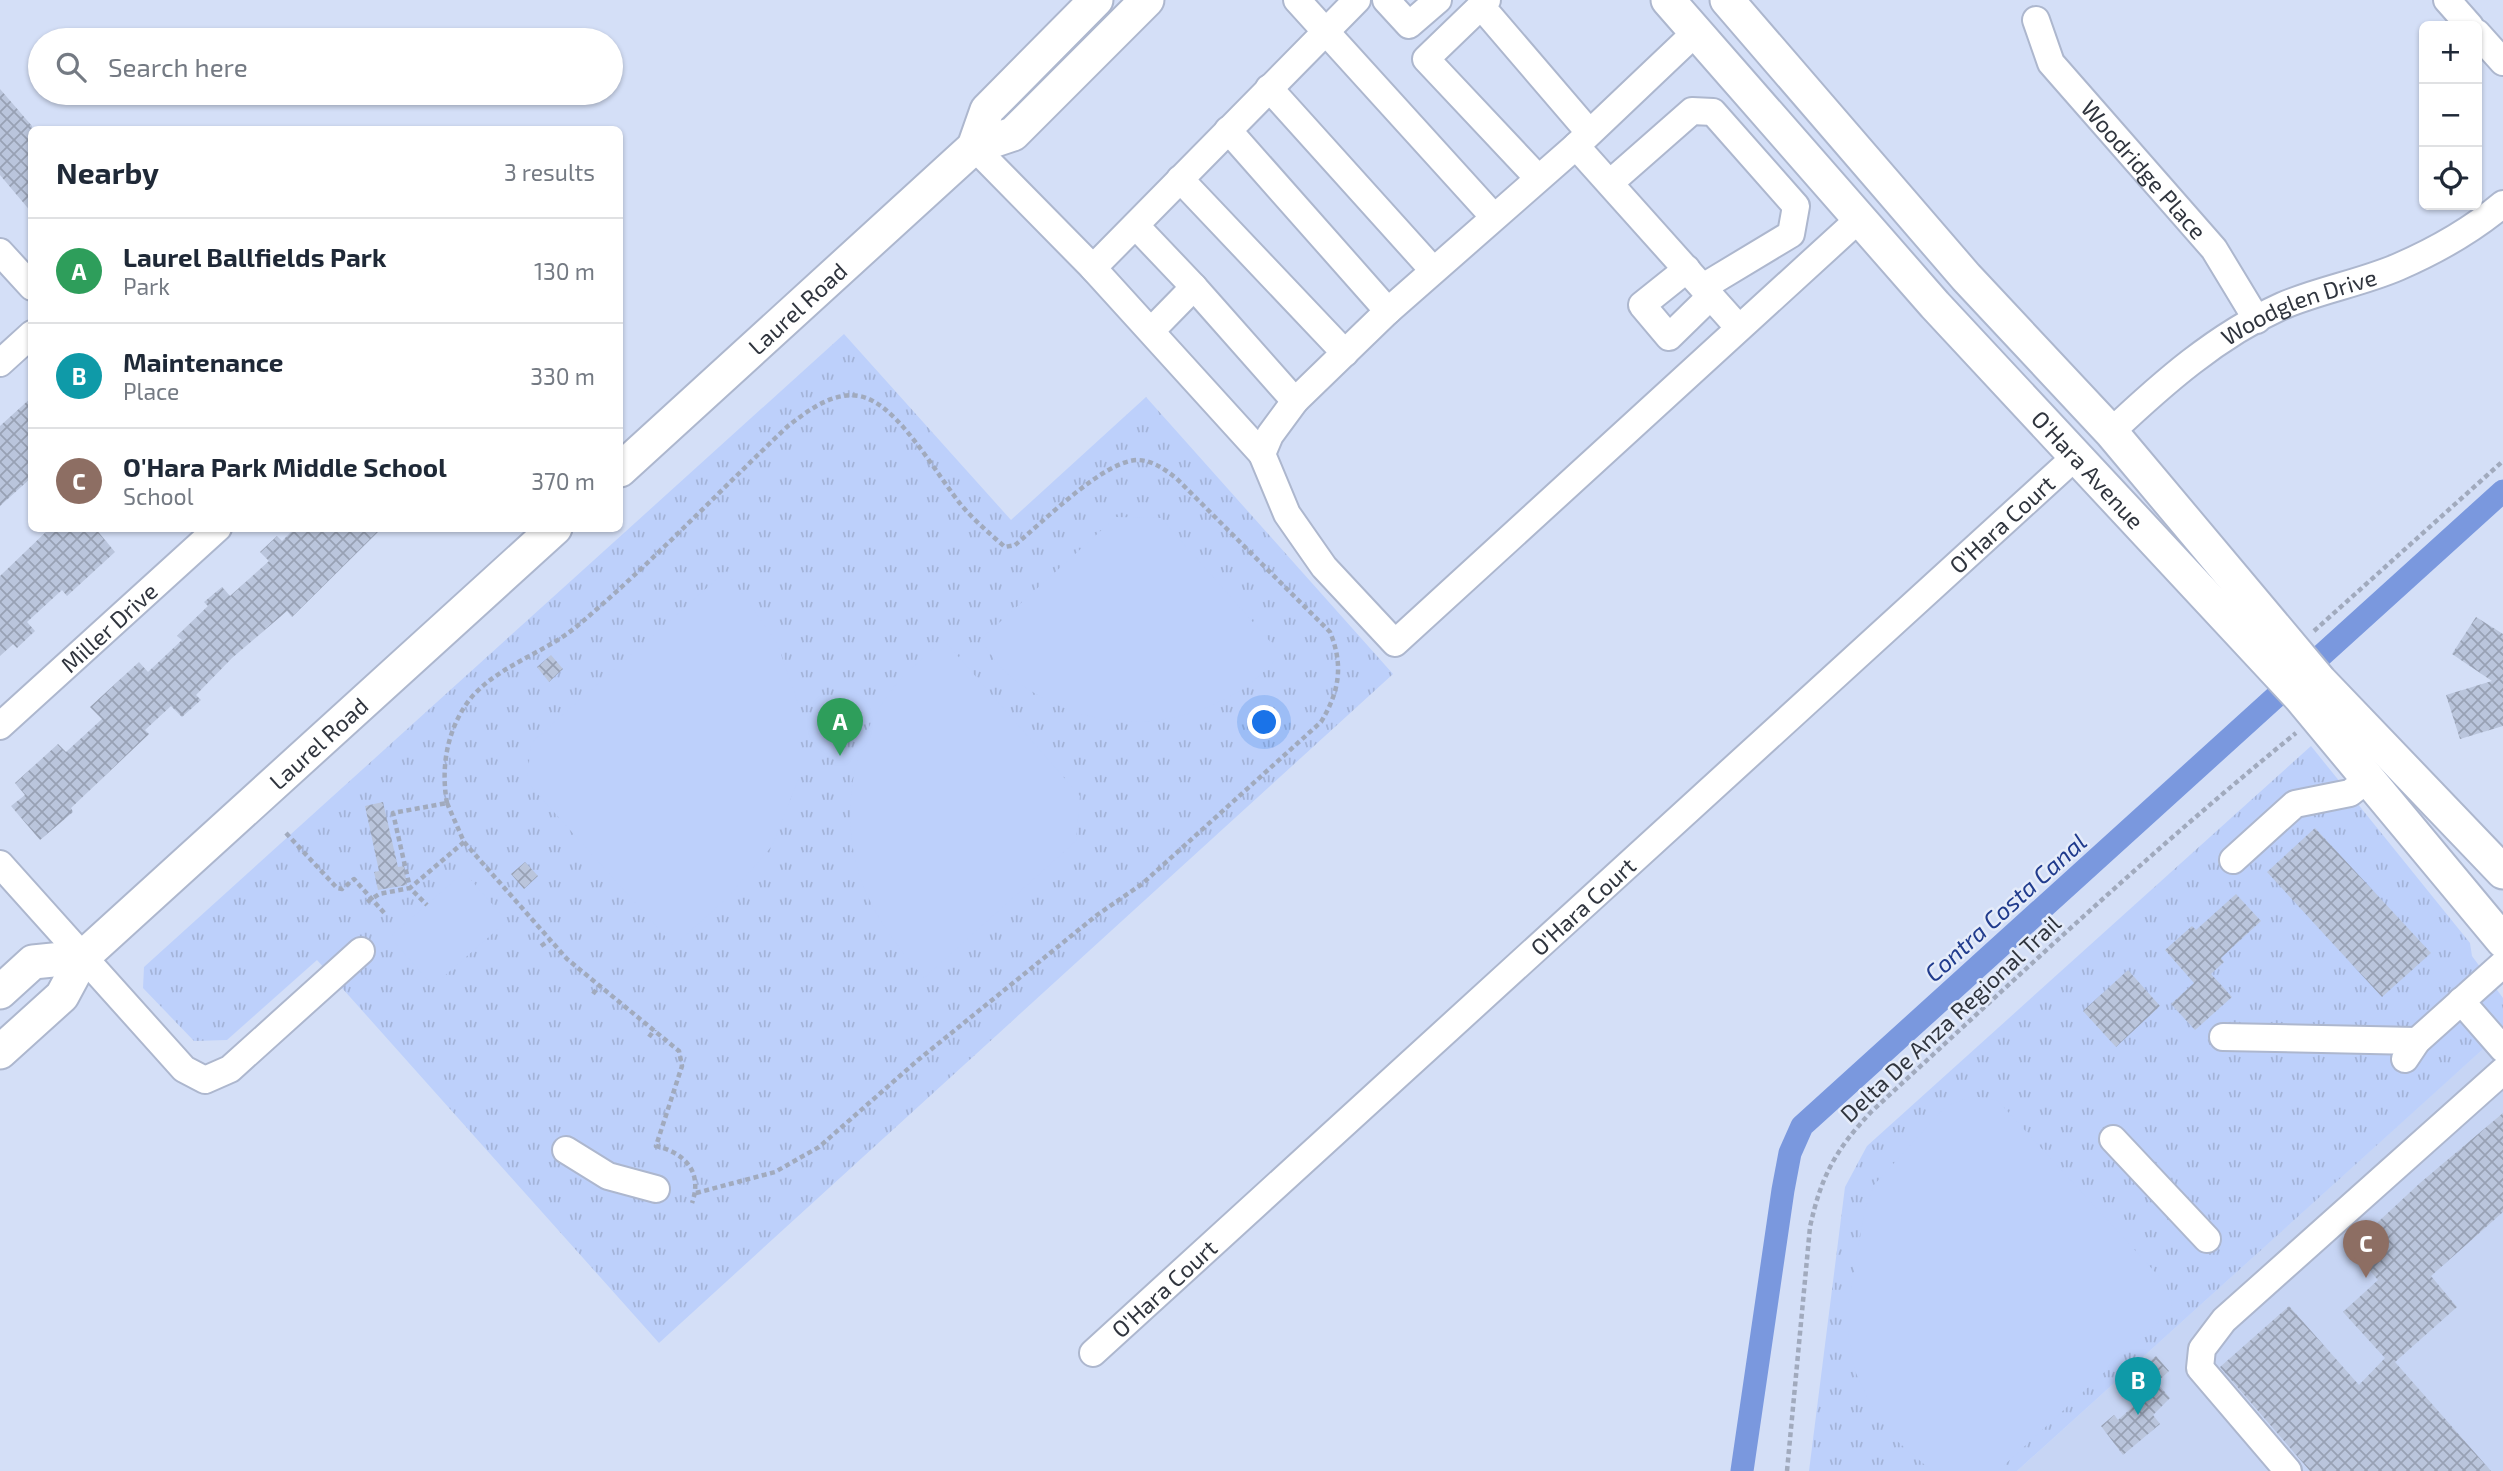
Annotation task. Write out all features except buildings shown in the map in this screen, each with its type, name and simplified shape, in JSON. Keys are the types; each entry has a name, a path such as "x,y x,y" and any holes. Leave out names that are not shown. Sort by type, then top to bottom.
{"main road":[{"name":"Laurel Road","path":"974,146 987,110 1096,0"},
{"name":"Laurel Road","path":"623,467 974,146 1013,134 1147,0"},
{"name":"O'Hara Avenue","path":"1668,0 1858,219 2074,458 2503,872"},
{"name":"O'Hara Avenue","path":"1727,0 1966,277 2110,432 2302,679 2368,779 2503,941"},
{"name":"Laurel Road","path":"0,1052 62,996 83,957 551,532"},
{"path":"0,992 33,962 83,957"}],"street":[{"path":"1297,0 1493,216"},
{"path":"1357,0 1093,268 1262,454 1287,514 1316,557 1395,643 1858,219"},
{"path":"1387,0 1409,25 1438,0"},
{"path":"2447,0 2466,21"},
{"path":"1538,177 1426,59 1484,3 1583,139 1610,183 1740,328"},
{"name":"Woodridge Place","path":"2036,20 2051,63 2214,249 2257,320"},
{"path":"1262,454 1270,435 1295,401 1388,311 1583,139 1695,33"},
{"path":"2482,39 2503,62"},
{"path":"1269,88 1433,270"},
{"path":"1610,183 1692,111 1713,112 1796,206 1796,216 1791,234 1700,284"},
{"path":"1228,130 1388,311"},
{"path":"974,146 1097,272"},
{"path":"1180,179 1345,353"},
{"name":"Woodglen Drive","path":"2110,432 2193,359 2229,334 2283,306 2397,268 2446,243 2503,204"},
{"path":"1136,226 1295,401"},
{"path":"0,252 28,283"},
{"path":"1151,331 1194,287"},
{"path":"0,363 28,338"},
{"name":"O'Hara Court","path":"1093,1353 2074,458"},
{"name":"Miller Drive","path":"0,726 214,532"},
{"path":"2233,860 2295,804 2350,793 2368,779"},
{"path":"0,864 184,1069 205,1080 230,1069 361,951"},
{"path":"2223,1037 2411,1050 2503,964"},
{"path":"2461,1002 2503,1049"},
{"path":"2288,1471 2200,1368 2202,1349 2224,1320 2503,1070"},
{"path":"2113,1139 2207,1239"},
{"path":"566,1150 608,1176 656,1189"}],"path":[{"path":"692,1203 696,1193 693,1170 685,1158 673,1150 656,1146 682,1066 679,1051 578,969 550,940 464,842 447,803 444,784 446,755 454,727 475,693 574,629 651,562 788,426 812,407 838,396 869,399 893,418 964,508 1005,547 1015,545 1110,469 1136,460 1156,463 1176,478 1330,632 1338,653 1339,675 1335,699 1321,722 1142,884 1097,915 918,1060 819,1147 775,1172 696,1193"},
{"name":"Delta De Anza Regional Trail","path":"1787,1471 1810,1227 1829,1163 1849,1135 1872,1111 2238,780 2302,679 2503,461"},
{"path":"427,905 410,888 393,813 447,803"},
{"path":"286,833 337,888 342,889 354,879 369,900 386,915"},
{"path":"369,900 410,888 464,842"},
{"path":"541,946 550,940"},
{"path":"593,994 599,986"},
{"path":"649,1037 655,1029"}],"shaded area":[{"path":"2503,1031 2503,1471 2017,1471 2443,1085"}],"green space":[{"path":"844,334 1011,520 1146,397 1393,674 659,1343 317,960 227,1040 194,1041 143,988 144,967"},
{"path":"1116,517 1161,518 1281,654 1247,686 1213,705 1154,721 1124,721 1066,709 1011,677 980,640"},
{"path":"726,571 777,643 799,706 799,778 772,846 730,895 674,946 527,782 531,743"},
{"path":"943,639 1080,796 1076,841 924,978 894,940 869,899 852,845 850,816 857,759 880,706 897,683"},
{"path":"2311,746 2470,943 2472,956 2503,998 2503,1031 2017,1471 1809,1471 1845,1187 1867,1146"},
{"path":"464,872 507,921 433,986 390,937"},
{"path":"1973,1096 1998,1101 2166,1284 2172,1304 2168,1313 1998,1471 1932,1471 1897,1441 1869,1401 1855,1371 1848,1331 1848,1306 1865,1209 1874,1185 1946,1106"}],"waterway":[{"name":"Contra Costa Canal","path":"1742,1471 1783,1190 1790,1153 1802,1126 2503,491"}],"place":[{"name":"Laurel Ballfields Park","path":"840,756"},
{"name":"O'Hara Park Middle School","path":"2366,1278"},
{"name":"Maintenance","path":"2138,1415"}]}
